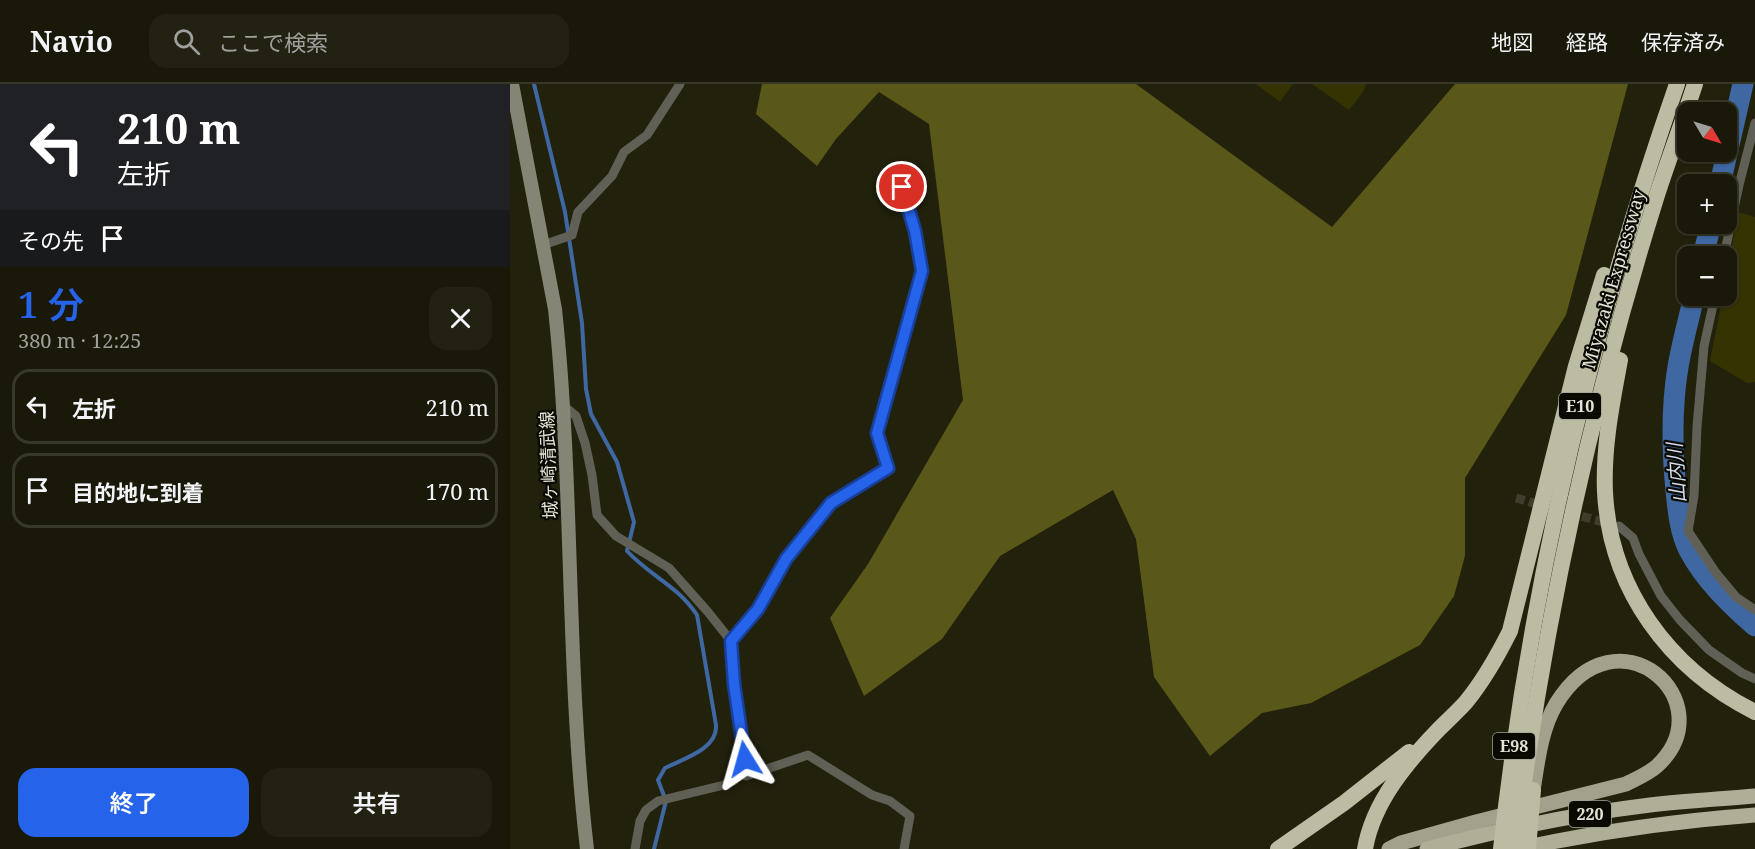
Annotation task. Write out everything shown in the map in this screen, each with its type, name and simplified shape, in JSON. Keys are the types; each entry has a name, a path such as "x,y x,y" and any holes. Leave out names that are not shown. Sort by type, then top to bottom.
{"highway":[{"name":"Miyazaki Expressway","path":"1529,699 1551,534 1570,442 1618,265 1677,84"},
{"name":"Miyazaki Expressway","path":"1529,699 1543,660 1579,482 1634,273 1695,84"},
{"path":"1365,849 1373,821 1397,778 1481,683 1510,631 1579,355 1615,238 1652,157"},
{"path":"1634,273 1607,436 1605,491 1611,539 1630,590 1658,636 1704,681 1755,712"},
{"path":"1528,849 1521,792 1543,660"},
{"name":"E98","path":"1516,849 1529,699"},
{"path":"1278,849 1344,803 1438,730"},
{"name":"E98","path":"1501,849 1521,792"},
{"name":"220","path":"1427,849 1608,811 1755,796"},
{"name":"220","path":"1516,849 1658,824 1755,814"}],"main road":[{"name":"城ヶ崎清武線","path":"512,84 516,134 543,245 555,309 564,405 576,718 587,849"},
{"path":"1389,849 1401,843 1476,822 1626,784 1656,767 1671,748 1679,723 1676,700 1662,679 1645,666 1615,660 1593,668 1574,682 1556,705 1521,792 1523,849"}],"street":[{"path":"543,245 572,235 578,212 612,176 624,152 647,135 680,84"},
{"path":"1726,246 1755,123"},
{"path":"731,641 758,609 786,559 831,503 888,468 877,433 922,271 915,231 902,187"},
{"path":"1713,306 1704,346 1694,496 1688,531 1716,573 1736,597 1755,610"},
{"path":"564,405 576,416 585,443 597,514 616,536 669,568 731,641 734,684 745,759 741,773 724,785 658,801 646,810 640,820 635,849"},
{"path":"1619,526 1633,538 1662,596 1680,620 1709,650 1742,673 1755,679"},
{"path":"741,773 746,776 808,755 872,795 890,801 910,816 904,849"}],"shaded area":[{"path":"762,84 1136,84 1332,227 1455,84 1628,84 1566,315 1465,478 1465,556 1454,596 1420,645 1311,703 1262,713 1210,756 1154,677 1136,539 1113,490 1000,556 942,639 864,696 830,618 868,564 963,400 929,124 879,92 836,139 817,166 756,114"},
{"path":"1256,84 1293,84 1280,102"},
{"path":"1312,84 1366,84 1363,92 1349,110"},
{"path":"1738,212 1755,217 1755,382 1747,383 1710,361 1721,306 1737,306 1737,246 1732,246 1734,234 1737,234"}],"waterway":[{"path":"534,84 565,212 582,323 586,389 591,414 617,462 634,522 627,551 681,596 697,615 716,725 715,733 705,747 690,757 665,768 658,780 666,801 654,849"},
{"name":"山内川","path":"1722,174 1743,84"},
{"name":"山内川","path":"1706,246 1708,234"},
{"name":"山内川","path":"1692,306 1674,398 1674,460 1680,521 1686,543 1702,571 1727,600 1755,626"}],"tunnel":[{"path":"1516,498 1544,506"},
{"path":"1569,513 1611,524"}],"route":[{"path":"745,759 734,684 731,641 758,609 786,559 831,503 888,468 877,433 922,271 915,231 902,187"}]}
